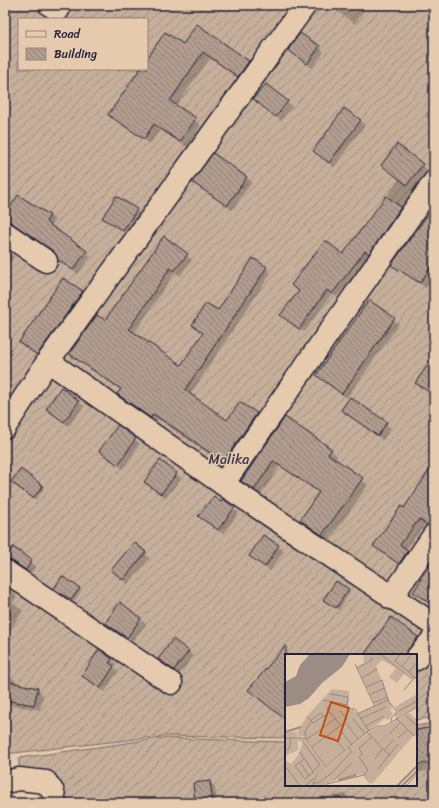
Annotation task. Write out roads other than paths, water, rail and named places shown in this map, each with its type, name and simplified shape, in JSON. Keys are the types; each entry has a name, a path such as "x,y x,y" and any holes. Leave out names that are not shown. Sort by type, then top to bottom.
{"street":[{"path":"5,427 48,361 306,5"},
{"path":"223,484 434,182"},
{"path":"5,233 46,261"},
{"path":"48,361 223,484 391,598 434,625"},
{"path":"391,598 434,535"},
{"path":"5,571 171,683"},
{"path":"417,658 434,638"},
{"path":"5,782 19,779 46,782 53,792 55,803"}],"park label":[{"name":"Malika","path":"229,459"}]}
